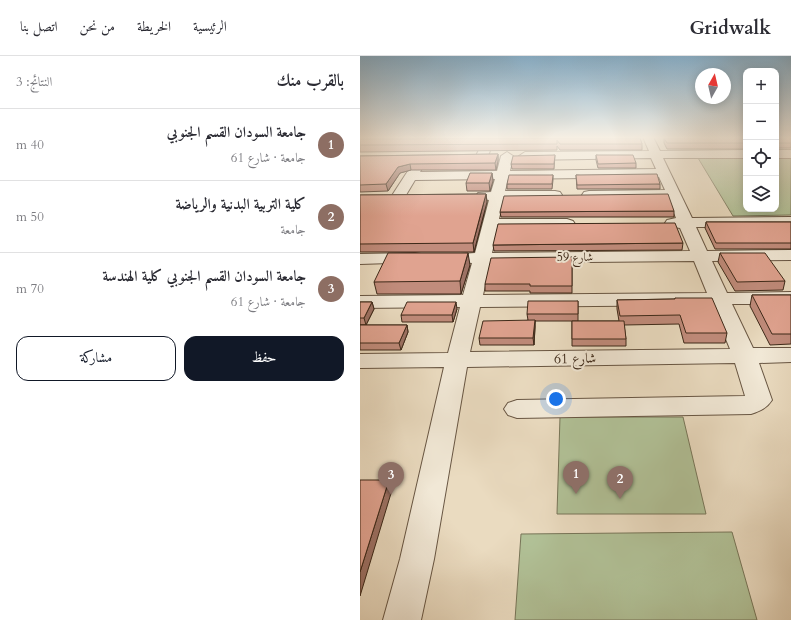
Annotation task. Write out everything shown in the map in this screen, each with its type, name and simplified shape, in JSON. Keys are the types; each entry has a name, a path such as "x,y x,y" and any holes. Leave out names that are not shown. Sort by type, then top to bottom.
{"street":[{"path":"398,197 421,163"},
{"path":"402,620 416,559 436,454 502,175 503,163"},
{"path":"583,163 584,174"},
{"path":"517,409 750,405 759,400 745,356 660,163"},
{"path":"411,176 664,173"},
{"path":"559,174 566,195"},
{"path":"617,174 620,194"},
{"path":"466,196 674,194"},
{"path":"383,197 413,196"},
{"path":"656,223 791,222"},
{"path":"490,224 580,224"},
{"name":"شارع 59","path":"452,258 791,255"},
{"path":"360,258 429,258"},
{"path":"360,302 791,298"},
{"name":"شارع 61","path":"360,361 791,355"}],"green space":[{"path":"701,163 743,163 743,212 779,212 779,163 791,163 791,215 733,216"},
{"path":"560,417 683,417 706,514 557,514"},
{"path":"732,532 757,620 515,620 521,534"}],"building":[{"path":"360,163 468,163 410,164 398,167 386,184 360,185"},
{"path":"511,163 554,163 554,164"},
{"path":"470,173 492,173 489,183 466,183"},
{"path":"657,174 660,184 577,185 576,175"},
{"path":"509,175 553,175 552,184 507,184"},
{"path":"486,194 473,243 360,244 360,195"},
{"path":"668,194 674,211 500,212 504,196"},
{"path":"706,222 791,222 791,243 716,243"},
{"path":"675,223 683,243 493,245 498,224"},
{"path":"388,253 468,253 460,281 374,282"},
{"path":"720,253 765,253 785,281 737,282"},
{"path":"572,257 572,286 485,284 491,258"},
{"path":"752,295 791,295 791,334 772,334"},
{"path":"712,298 727,333 686,333 680,315 620,316 617,300"},
{"path":"528,301 578,301 578,314 527,314"},
{"path":"360,302 372,302 364,318 360,318"},
{"path":"407,302 456,302 452,315 401,315"},
{"path":"535,320 533,338 479,338 483,321"},
{"path":"572,321 624,321 626,339 572,339"},
{"path":"360,325 407,325 399,343 360,343"},
{"path":"360,480 389,480 360,572"}],"place":[{"name":"جامعة السودان القسم الجنوبي","path":"576,494"},
{"name":"جامعة السودان القسم الجنوبي كلية الهندسة","path":"391,495"},
{"name":"كلية التربية البدنية والرياضة","path":"620,499"}]}
